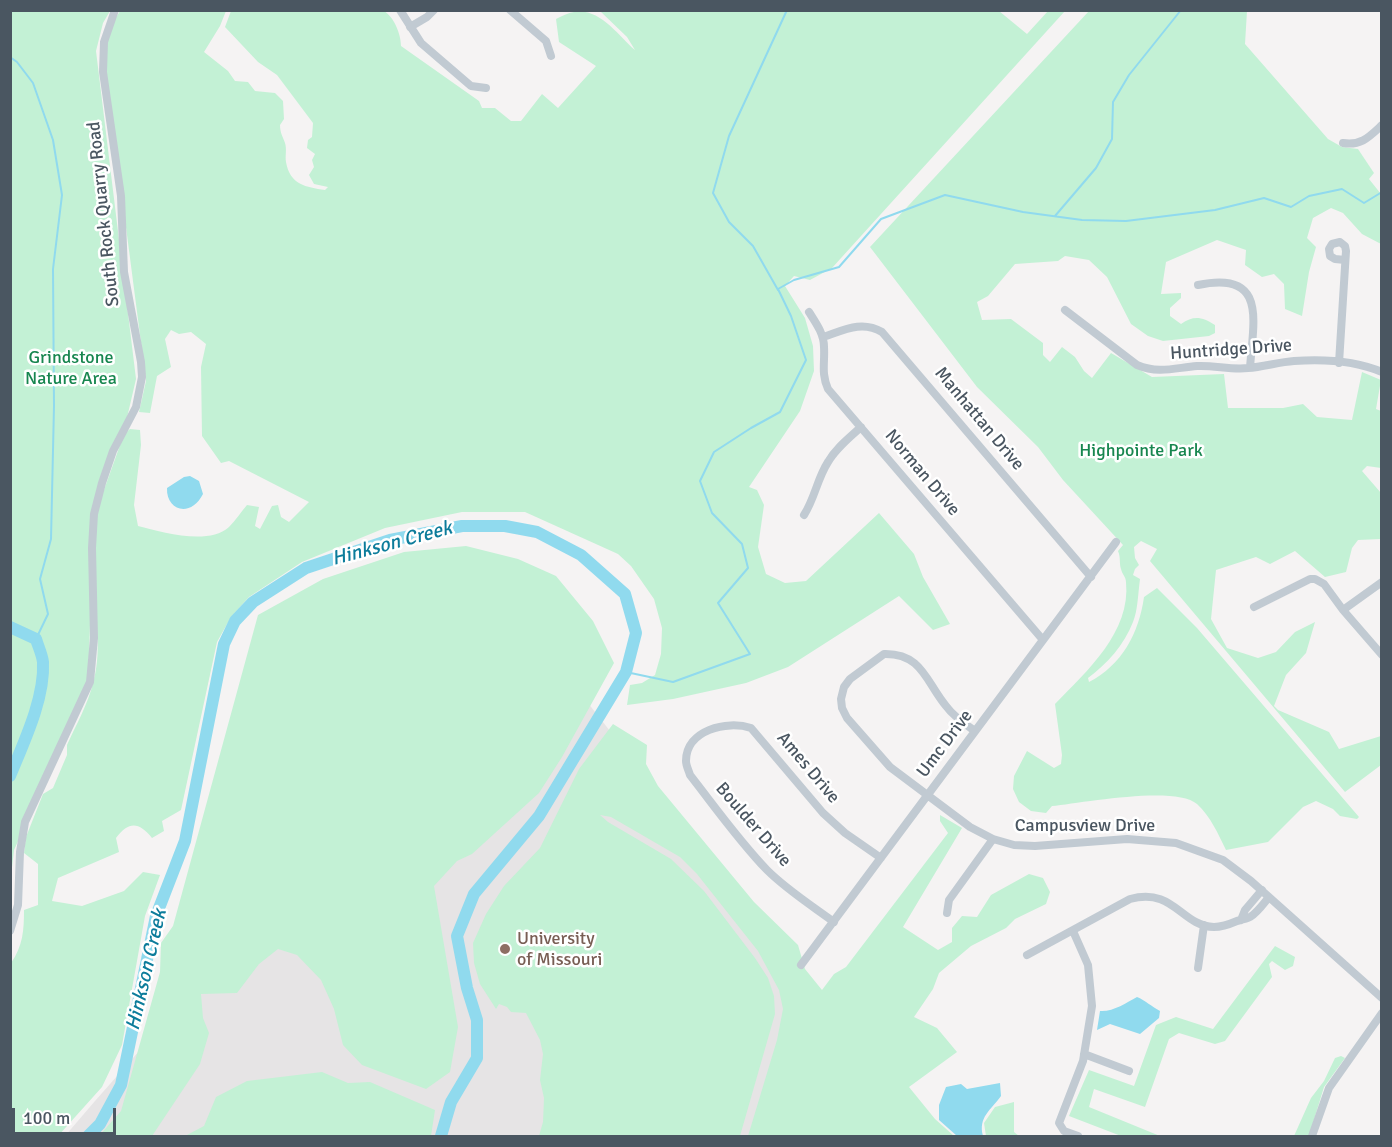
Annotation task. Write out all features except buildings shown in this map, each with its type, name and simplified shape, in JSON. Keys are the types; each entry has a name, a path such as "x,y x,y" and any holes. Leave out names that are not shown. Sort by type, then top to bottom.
{"street":[{"name":"South Rock Quarry Road","path":"10,931 18,905 20,852 25,822 90,682 94,638 92,548 94,514 113,451 136,407 142,378 124,272 122,196 103,72 104,42 115,10"},
{"path":"400,10 421,43 471,86 486,88"},
{"path":"410,27 434,10"},
{"path":"510,10 546,41 551,56"},
{"path":"1343,142 1352,144 1362,142 1382,125"},
{"path":"1339,363 1345,260"},
{"path":"1198,285 1229,281 1249,295 1253,310 1250,368"},
{"name":"Huntridge Drive","path":"1065,310 1137,365 1150,370 1207,366 1229,369 1250,368 1294,361 1339,363 1369,367 1382,372"},
{"name":"Norman Drive","path":"809,312 823,337 824,379 828,389 1043,640"},
{"name":"Manhattan Drive","path":"823,337 864,325 882,332 1091,577"},
{"path":"804,515 812,502 828,462 841,445 861,427"},
{"name":"Umc Drive","path":"801,966 1116,542"},
{"path":"1254,607 1310,579 1315,579 1324,584 1382,655"},
{"path":"1343,610 1382,582"},
{"name":"Campusview Drive","path":"975,731 957,718 945,705 920,668 904,656 884,654 850,679 844,687 841,699 847,718 890,766 970,827 993,839 1014,844 1035,846 1127,839 1176,843 1223,860 1262,890 1382,998"},
{"name":"Ames Drive","path":"703,733 726,725 740,724 751,728 823,813 845,833 881,858"},
{"name":"Boulder Drive","path":"703,733 688,752 686,763 690,775 768,870 784,885 834,922"},
{"path":"947,913 949,900 993,839"},
{"path":"1241,920 1245,909 1262,890"},
{"path":"1027,955 1130,899 1143,896 1156,897 1204,925 1214,927 1224,926 1251,916 1269,897"},
{"path":"1198,968 1204,925"},
{"path":"1073,931 1088,965 1092,1006 1079,1074 1059,1123 1064,1131 1078,1137"},
{"path":"1312,1137 1329,1088 1382,1013"},
{"path":"1084,1054 1129,1071"}],"shaded area":[{"name":"University of Missouri","path":"521,618 929,1136 65,1136 95,1101"}],"green space":[{"name":"Grindstone Nature Area","path":"11,11 110,11 103,23 96,51 136,379 126,422 100,501 124,434 130,429 140,430 141,445 134,505 138,526 197,537 220,533 229,527 247,505 259,507 255,526 260,529 272,506 278,505 281,517 289,522 309,502 229,461 221,463 202,436 201,367 206,344 191,332 179,334 171,330 165,339 171,367 157,376 150,413 139,412 146,381 104,58 112,24 120,11 226,11 220,26 204,52 228,71 235,81 248,82 255,91 275,93 283,101 284,119 280,128 286,145 288,170 300,184 325,190 328,187 314,184 309,175 314,167 312,160 315,154 307,148 308,140 312,137 313,123 277,75 258,62 225,27 231,11 384,11 396,26 401,46 479,101 482,108 495,108 511,121 521,121 542,94 558,108 596,66 559,42 556,19 574,12 592,14 600,18 635,50 627,37 600,11 999,11 1027,34 1048,11 1065,11 832,268 810,280 794,276 785,286 805,318 813,346 814,371 800,411 749,487 757,490 764,505 758,547 766,574 785,583 806,581 879,513 914,554 923,577 950,624 933,630 899,596 788,667 746,683 673,699 627,705 630,685 642,683 655,675 661,654 662,628 654,599 631,566 618,554 525,512 462,512 385,528 302,562 249,597 231,617 217,642 181,810 162,821 164,831 152,838 138,826 130,826 116,838 119,852 58,878 52,901 82,906 124,891 143,872 160,875 145,916 122,1045 102,1087 58,1136 11,1136 11,963 22,938 24,910 38,905 38,864 24,853 26,837 43,794 53,788 67,755 67,745 91,691 97,662 98,638 91,594 88,688 14,850 11,876"},
{"name":"Highpointe Park","path":"1089,11 1247,11 1245,44 1328,139 1342,147 1358,149 1374,173 1369,179 1381,194 1381,244 1362,234 1343,213 1331,208 1313,218 1307,238 1316,247 1309,272 1302,316 1285,309 1284,284 1274,274 1262,277 1245,265 1246,250 1217,240 1166,262 1161,294 1181,293 1181,298 1170,308 1170,316 1181,324 1194,318 1210,322 1215,325 1215,333 1209,336 1163,341 1148,336 1131,324 1107,277 1089,260 1065,256 1058,261 1015,264 988,296 977,302 982,320 1011,319 1043,343 1043,355 1050,362 1062,347 1075,357 1084,371 1092,378 1111,353 1152,377 1224,374 1228,408 1283,408 1303,404 1317,417 1352,420 1362,372 1381,380 1376,409 1381,411 1381,468 1367,466 1362,471 1381,493 1381,539 1358,540 1352,548 1346,572 1325,577 1295,551 1270,564 1256,557 1216,570 1211,619 1227,648 1258,658 1276,652 1295,632 1315,622 1306,653 1286,675 1274,706 1278,710 1329,732 1339,749 1381,736 1381,765 1345,792 1150,561 1157,549 1141,541 1134,547 1135,558 1139,565 1133,575 1140,579 1133,622 1114,653 1088,678 1089,682 1101,675 1120,657 1138,623 1144,597 1157,588 1197,628 1359,817 1357,819 1340,816 1333,809 1316,801 1303,807 1268,842 1226,850 1206,814 1197,804 1186,799 1150,795 1105,799 1052,806 1046,813 1031,811 1019,802 1013,789 1014,776 1027,751 1054,768 1061,764 1062,755 1055,704 1093,664 1122,618 1126,600 1126,582 1120,567 1118,551 1123,545 1063,480 1038,447 977,387 870,247"},
{"path":"466,546 518,559 556,576 593,621 614,663 562,757 539,793 472,854 457,861 434,886 458,1027 450,1072 426,1089 362,1065 343,1045 334,1009 321,980 297,955 278,949 259,964 237,993 201,994 203,1018 209,1033 200,1064 152,1136 99,1136 121,1111 160,972 161,943 173,926 258,615 323,579 404,552"},
{"path":"613,724 647,745 646,764 658,786 754,902 798,945 805,969 822,990 834,974 846,967 948,833 940,821 940,815 962,828 903,927 938,950 952,942 952,928 962,916 977,917 991,895 1029,874 1043,878 1050,892 1046,904 1015,919 1006,928 971,946 939,973 933,989 914,1017 937,1028 957,1052 909,1087 935,1119 954,1136 748,1136 777,1040 783,1009 779,990 758,951 697,874 680,857 611,817 600,815 671,859 704,891 768,978 774,996 775,1014 740,1136 539,1136 543,1122 544,1098 540,1080 543,1054 540,1040 526,1013 511,1012 507,1007 499,1004 496,1009 480,984 474,963 473,943 486,914 504,886 540,848 579,769"},
{"path":"1275,946 1295,957 1293,966 1285,970 1272,961 1269,964 1272,977 1225,1041 1215,1044 1179,1033 1169,1039 1145,1107 1094,1089 1089,1107 1160,1136 1121,1136 1069,1116 1089,1070 1134,1086 1156,1025 1176,1017 1213,1029"},
{"path":"1341,1056 1345,1058 1324,1087 1309,1136 1294,1136 1311,1098 1324,1081 1335,1058"},
{"path":"322,1072 348,1083 370,1082 435,1110 431,1136 185,1136 204,1126 216,1097 247,1081"},
{"path":"1014,1102 1014,1132 1019,1136 986,1136 984,1123 995,1107"}],"water":[{"path":"190,476 199,481 203,494 192,506 180,509 171,502 167,488 184,477"},
{"path":"1137,997 1160,1011 1159,1018 1140,1034 1110,1024 1097,1030 1100,1011 1115,1009"},
{"path":"1000,1083 1001,1096 984,1119 983,1136 957,1136 939,1120 939,1105 946,1087 961,1084 967,1089"}],"waterway":[{"path":"778,290 753,246 729,222 713,193 729,136 787,10"},
{"path":"1055,216 1096,168 1112,139 1113,102 1129,75 1181,10"},
{"path":"10,57 17,62 33,83 53,140 62,195 53,269 54,406 51,539 40,579 48,614 36,639"},
{"path":"626,672 673,682 750,654 718,603 748,568 742,544 712,513 700,481 714,452 780,412 806,360 791,316 778,289 794,280 839,267 881,219 945,195 1023,212 1082,220 1126,221 1215,210 1264,198 1291,207 1309,196 1342,189 1364,203 1382,192"},
{"name":"Hinkson Creek","path":"88,1136 100,1124 121,1085 156,916 185,841 224,644 235,621 253,602 306,568 390,540 462,526 505,526 537,532 581,555 625,594 636,633 626,672 539,816 474,894 457,936 467,988 477,1020 477,1058 451,1102 441,1136"},
{"name":"Hinkson Creek","path":"10,627 36,639 43,662 43,676 37,705 10,776"}],"place":[{"name":"University of Missouri","path":"505,949"}]}
